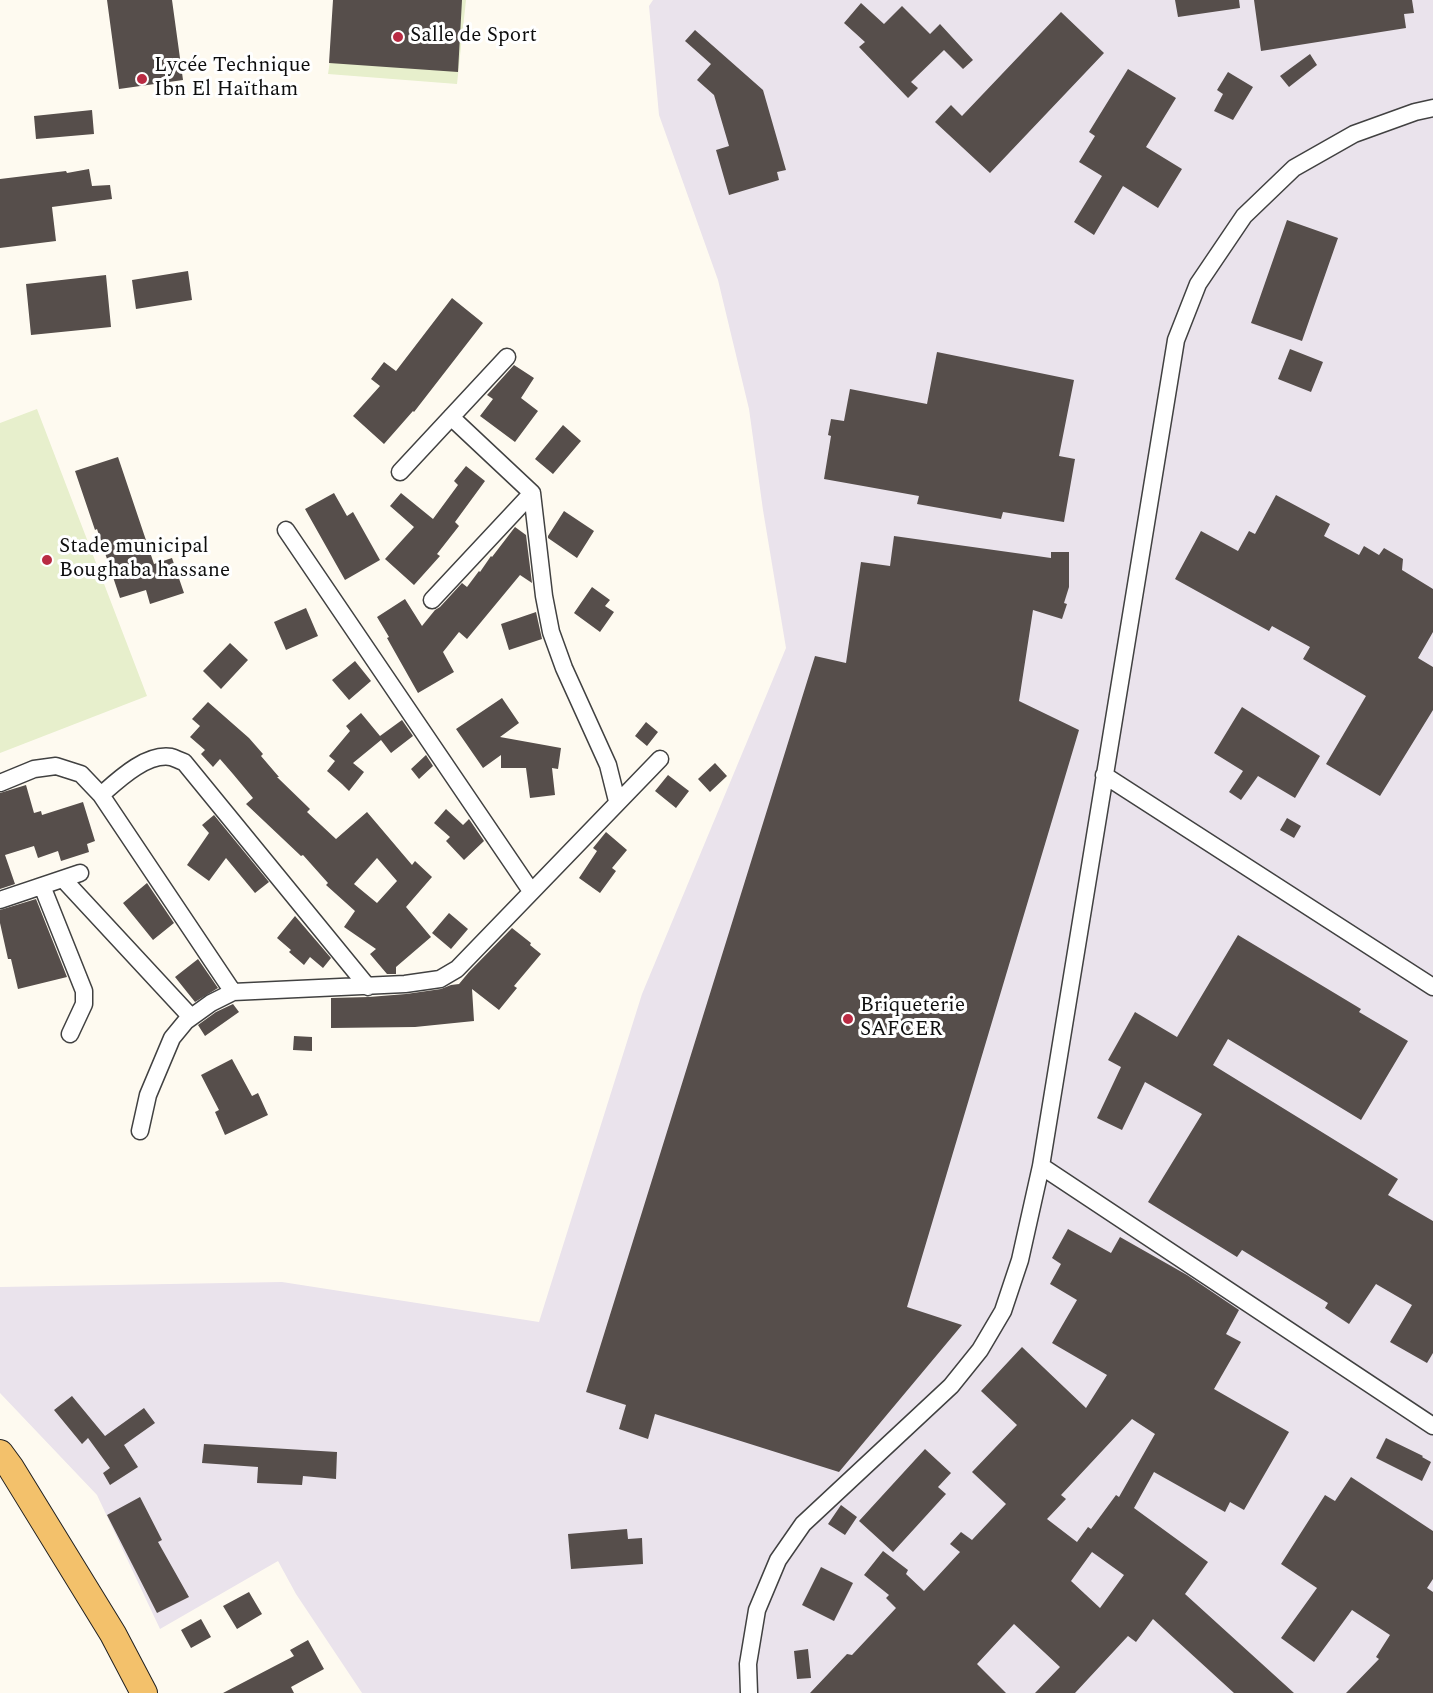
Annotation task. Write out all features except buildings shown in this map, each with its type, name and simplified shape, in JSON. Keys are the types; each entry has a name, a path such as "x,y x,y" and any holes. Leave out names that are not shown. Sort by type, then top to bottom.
{"main road":[{"path":"0,1453 113,1634 144,1693"}],"street":[{"path":"749,1693 748,1664 757,1610 778,1560 803,1524 951,1386 980,1350 1003,1311 1020,1260 1041,1166 1176,340 1198,284 1244,216 1294,168 1354,134 1414,111 1433,108"},
{"path":"400,472 507,357"},
{"path":"451,417 532,493 544,596 551,632 564,668 608,765 618,801"},
{"path":"432,600 532,493"},
{"path":"286,530 531,891"},
{"path":"101,795 132,768 151,760 169,757 184,762 368,987"},
{"path":"140,1131 148,1095 172,1038 191,1017 211,1003 233,992 368,987 440,979 457,969 660,759"},
{"path":"0,783 34,769 56,765 81,774 101,795 233,992"},
{"path":"1104,775 1433,987"},
{"path":"0,900 80,873"},
{"path":"63,879 191,1017"},
{"path":"42,886 84,991 84,1004 70,1034"},
{"path":"1041,1166 1433,1426"}],"shaded area":[{"path":"653,0 1433,0 1433,1693 362,1693 296,1594 278,1561 160,1629 97,1495 0,1393 0,1287 282,1282 539,1322 642,994 786,648 749,409 718,280 659,115 649,6"}],"green space":[{"name":"Salle de Sport","path":"339,0 466,0 457,84 328,74"},
{"name":"Stade municipal Boughaba hassane","path":"37,409 147,696 0,753 0,423"}],"place":[{"name":"Salle de Sport","path":"398,37"},
{"name":"Lycée Technique Ibn El Haïtham","path":"142,79"},
{"name":"Stade municipal Boughaba hassane","path":"47,560"},
{"name":"Briqueterie SAFCER","path":"848,1019"}]}
